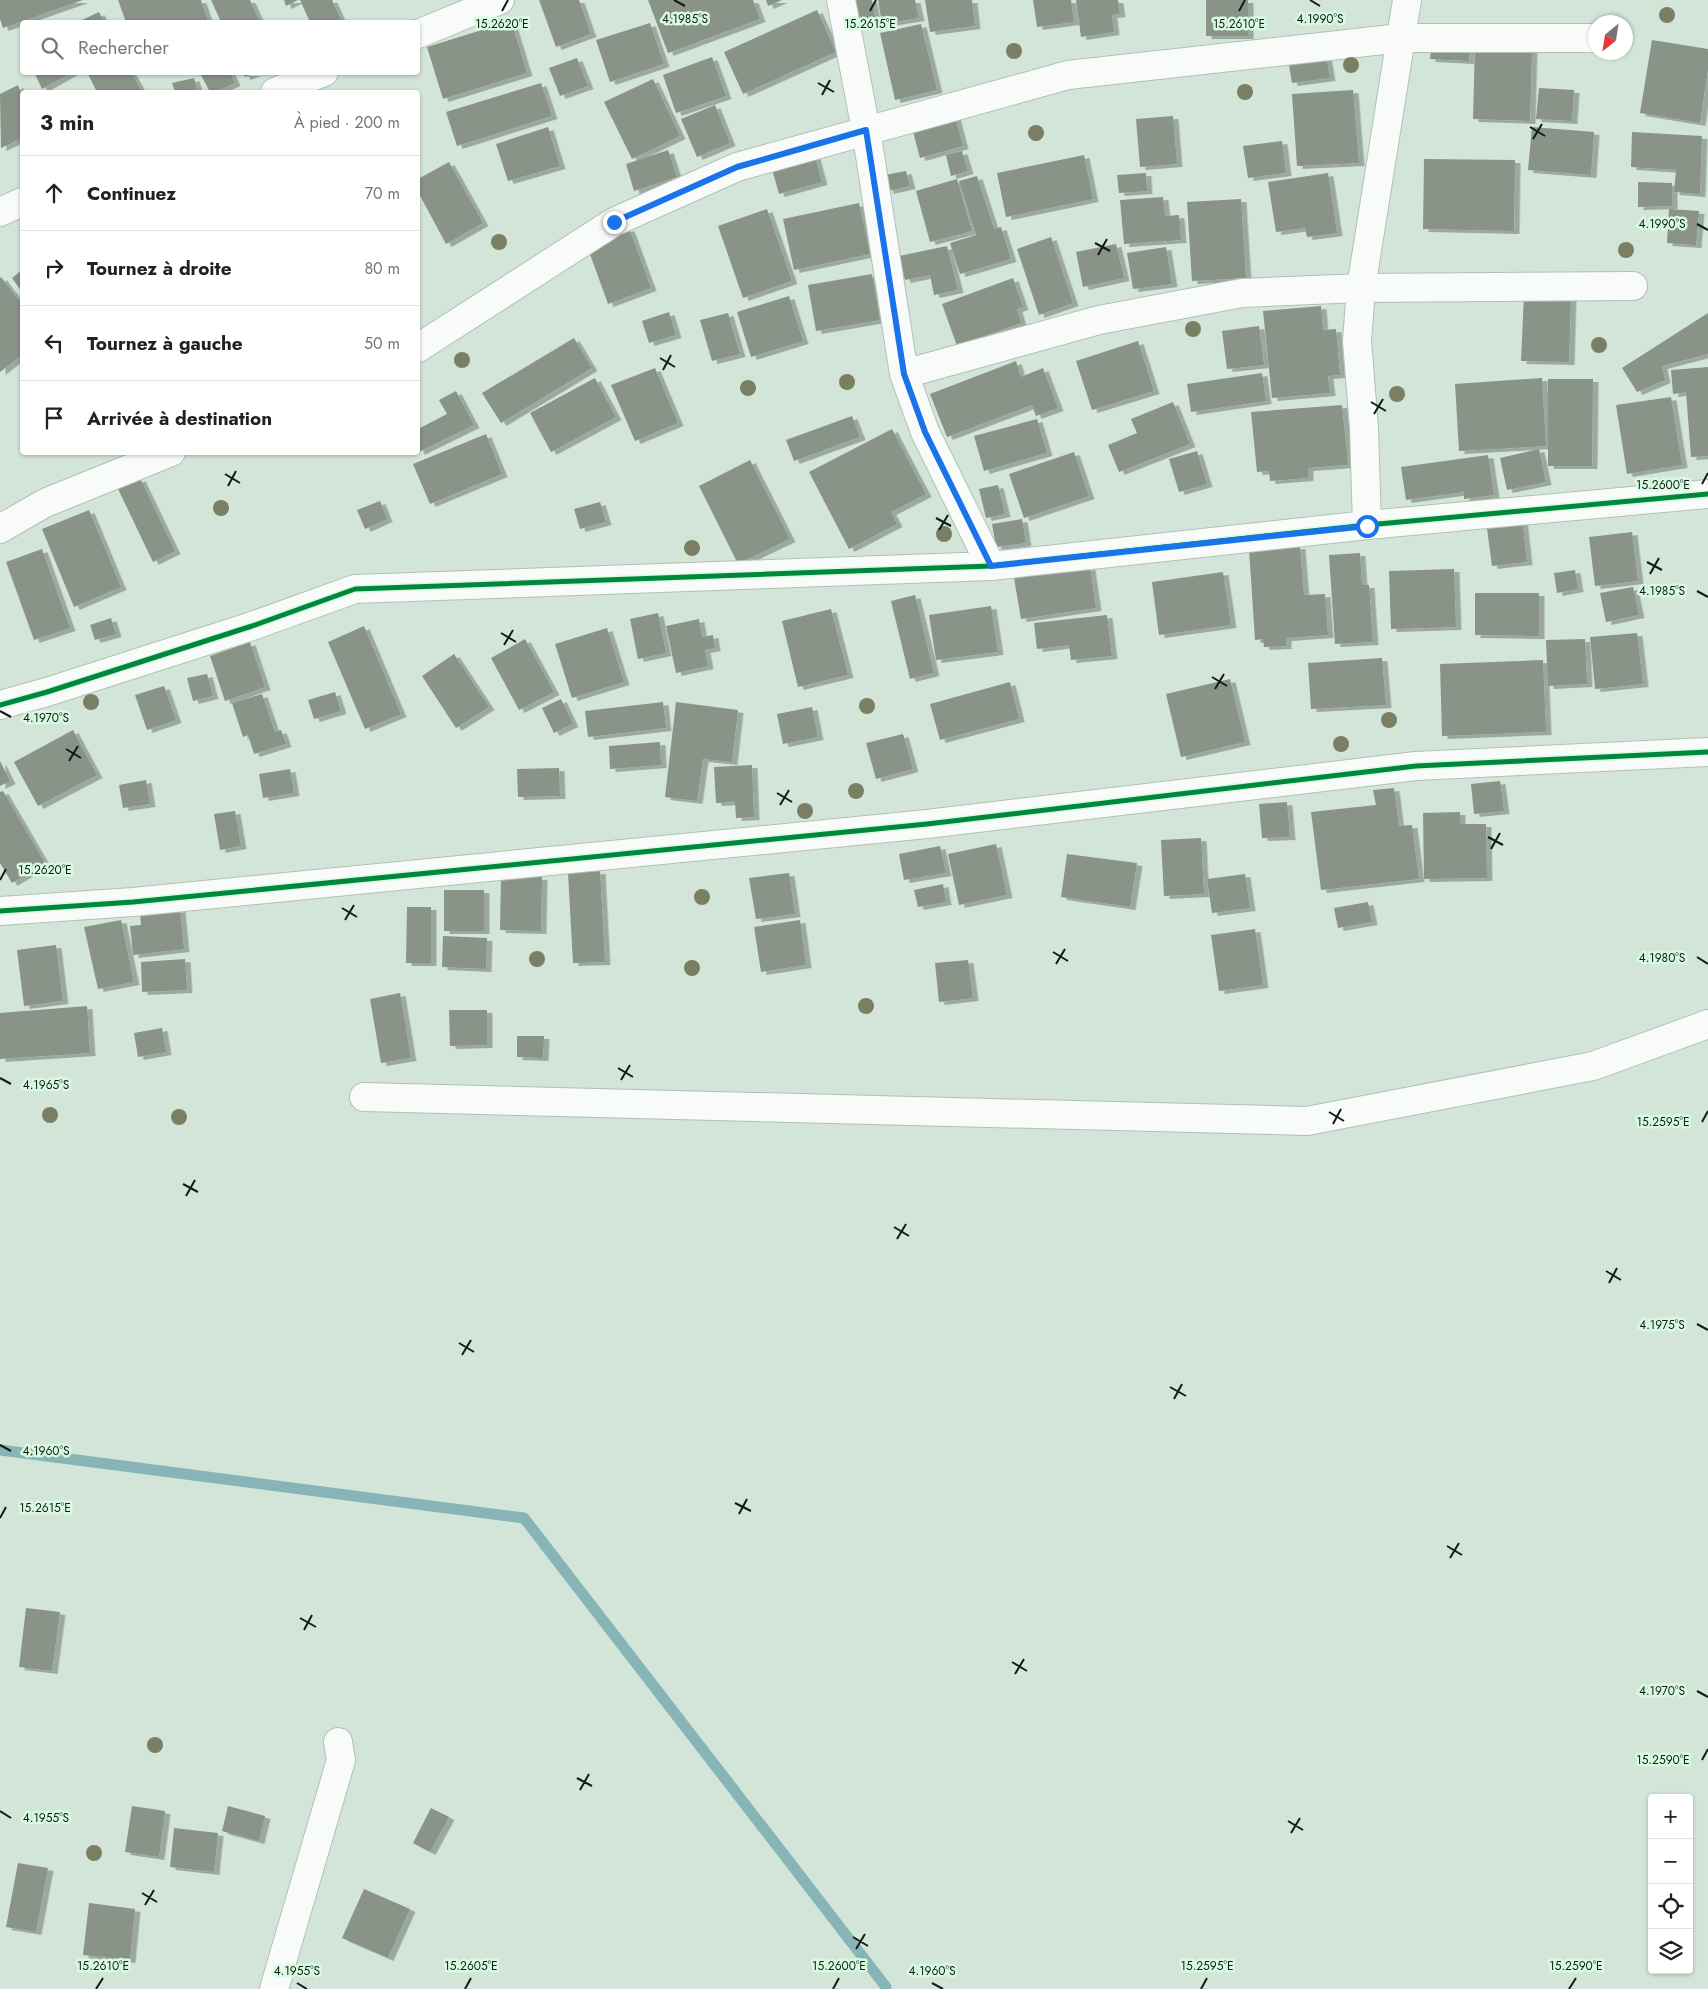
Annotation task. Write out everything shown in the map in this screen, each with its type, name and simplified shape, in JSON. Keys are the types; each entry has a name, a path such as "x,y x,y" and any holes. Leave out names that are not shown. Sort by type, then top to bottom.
{"street":[{"path":"420,33 500,0"},
{"path":"841,0 866,130 904,374 925,432 991,566"},
{"path":"1367,526 1364,428 1357,341 1361,288 1406,0"},
{"path":"420,347 614,222 737,167 1068,75 1401,38 1588,38"},
{"path":"280,90 317,75"},
{"path":"0,212 20,203"},
{"path":"904,374 1099,320 1242,293 1361,288 1633,286"},
{"path":"0,529 45,503 164,455"},
{"path":"0,705 47,692 252,626 355,589 991,566 1367,526 1708,494"},
{"path":"0,910 133,902 926,824 1416,766 1708,752"},
{"path":"364,1097 1307,1121 1593,1066 1708,1024"},
{"path":"274,1989 341,1760 338,1742"}],"building":[{"path":"0,0 83,0 26,20 20,20 20,22 3,28 0,19"},
{"path":"118,0 201,0 208,20 125,20"},
{"path":"211,0 250,0 259,20 220,20"},
{"path":"284,0 298,0 286,6"},
{"path":"300,0 332,0 341,20 309,20"},
{"path":"539,0 579,0 591,34 556,47"},
{"path":"648,0 753,0 760,19 668,53"},
{"path":"766,0 782,0 768,6"},
{"path":"847,0 872,0 875,18 851,22"},
{"path":"878,0 915,0 919,18 882,24"},
{"path":"925,0 972,0 975,26 930,32"},
{"path":"1033,0 1071,0 1074,22 1037,27"},
{"path":"1076,0 1118,0 1120,14 1112,15 1114,32 1081,37"},
{"path":"1206,0 1248,0 1248,36 1206,36"},
{"path":"817,10 836,52 743,94 724,52"},
{"path":"99,12 103,20 82,20"},
{"path":"511,21 527,73 443,99 427,47"},
{"path":"650,23 664,64 610,82 596,40"},
{"path":"921,24 937,90 895,100 880,33"},
{"path":"1652,40 1708,49 1708,69 1700,123 1640,113"},
{"path":"1432,41 1470,44 1469,61 1430,59"},
{"path":"1475,45 1532,47 1530,121 1473,119"},
{"path":"1326,55 1330,78 1292,83 1288,60"},
{"path":"712,57 726,96 676,113 663,75"},
{"path":"577,58 588,86 560,96 549,68"},
{"path":"35,75 68,75 42,89"},
{"path":"88,75 133,75 141,90 96,90"},
{"path":"201,75 231,75 235,83 219,90 209,90"},
{"path":"194,78 197,90 174,90 172,83"},
{"path":"653,79 680,136 632,159 604,102"},
{"path":"541,83 552,116 457,146 446,112"},
{"path":"18,85 20,90 20,139 1,148 0,94"},
{"path":"1539,88 1574,90 1572,121 1536,119"},
{"path":"1353,90 1359,163 1297,166 1292,94"},
{"path":"715,105 730,143 697,157 681,119"},
{"path":"955,116 963,146 920,158 912,128"},
{"path":"1173,116 1177,164 1140,167 1136,119"},
{"path":"548,127 560,166 508,181 496,144"},
{"path":"1532,127 1594,132 1591,175 1528,170"},
{"path":"1632,132 1702,136 1700,194 1674,192 1676,170 1631,167"},
{"path":"1282,141 1286,173 1248,178 1243,146"},
{"path":"813,149 822,182 779,194 770,162"},
{"path":"668,150 677,177 634,191 626,164"},
{"path":"962,151 968,171 951,176 946,155"},
{"path":"1084,155 1093,199 1006,217 997,173"},
{"path":"1424,159 1515,160 1514,231 1423,229"},
{"path":"449,162 483,223 446,244 420,196 420,178"},
{"path":"906,171 910,186 888,191 885,175"},
{"path":"1146,173 1147,191 1119,193 1117,175"},
{"path":"1328,173 1337,233 1307,237 1305,228 1276,232 1268,182"},
{"path":"977,176 994,229 1001,227 1011,259 960,274 950,243 976,235 959,181"},
{"path":"957,179 972,231 930,242 916,191"},
{"path":"1638,182 1672,183 1672,206 1638,207"},
{"path":"1163,197 1165,216 1179,215 1181,240 1124,244 1120,200"},
{"path":"1241,199 1246,278 1192,281 1187,202"},
{"path":"859,203 870,254 794,270 783,219"},
{"path":"767,209 792,281 743,298 718,226"},
{"path":"1669,209 1699,211 1696,245 1667,243"},
{"path":"629,228 651,288 608,304 586,243"},
{"path":"1051,237 1073,303 1039,315 1017,249"},
{"path":"1116,244 1124,278 1083,287 1076,252"},
{"path":"947,246 958,290 934,295 930,275 905,280 899,256"},
{"path":"1166,247 1172,284 1133,289 1127,253"},
{"path":"20,272 20,289 12,278"},
{"path":"872,274 880,320 816,331 808,285"},
{"path":"0,278 20,301 20,357 0,372"},
{"path":"1013,278 1023,307 1017,309 1021,323 957,346 942,304"},
{"path":"1524,294 1571,296 1569,362 1521,361"},
{"path":"789,296 803,341 751,357 737,312"},
{"path":"1321,306 1323,330 1336,329 1340,375 1328,376 1330,393 1272,398 1263,311"},
{"path":"669,312 676,335 649,343 642,321"},
{"path":"728,313 740,354 712,361 700,320"},
{"path":"1708,313 1708,354 1662,366 1665,380 1637,392 1622,368"},
{"path":"1259,326 1264,365 1227,369 1222,331"},
{"path":"574,338 592,368 501,423 482,393"},
{"path":"1138,341 1154,391 1092,410 1076,361"},
{"path":"1016,361 1021,377 1043,368 1058,408 1036,416 1032,405 947,437 930,394"},
{"path":"1708,367 1708,456 1691,457 1686,392 1673,394 1671,370"},
{"path":"655,368 678,423 635,441 611,385"},
{"path":"1262,373 1266,401 1191,412 1187,384"},
{"path":"595,378 616,417 551,452 530,413"},
{"path":"1542,378 1546,446 1459,451 1455,384"},
{"path":"1548,379 1593,379 1592,466 1548,466"},
{"path":"456,391 474,425 420,452 420,428 447,414 439,400"},
{"path":"1671,397 1682,465 1627,474 1616,405"},
{"path":"1173,402 1190,444 1119,472 1108,445 1137,433 1131,419"},
{"path":"1342,405 1348,465 1308,468 1308,478 1270,481 1269,471 1257,472 1251,412"},
{"path":"852,416 860,437 794,461 786,440"},
{"path":"1037,419 1047,453 984,471 974,436"},
{"path":"892,429 926,494 891,512 897,524 849,549 809,472"},
{"path":"486,434 502,474 430,504 413,464"},
{"path":"1539,449 1546,482 1507,490 1500,458"},
{"path":"1197,451 1207,484 1179,492 1169,459"},
{"path":"1074,452 1089,496 1024,518 1009,474"},
{"path":"1488,455 1494,495 1464,499 1464,492 1406,500 1401,467"},
{"path":"750,460 790,539 738,564 699,486"},
{"path":"140,478 175,551 153,562 118,489"},
{"path":"998,485 1005,514 986,518 979,489"},
{"path":"380,501 387,519 365,529 357,510"},
{"path":"600,502 606,522 580,529 574,509"},
{"path":"89,510 121,587 74,607 42,529"},
{"path":"1522,517 1527,562 1492,566 1486,521"},
{"path":"1022,519 1026,543 996,547 992,524"},
{"path":"1632,532 1638,581 1595,586 1589,537"},
{"path":"1300,546 1304,595 1325,594 1328,635 1286,638 1286,646 1264,647 1263,639 1255,640 1249,549"},
{"path":"42,549 70,628 34,640 6,562"},
{"path":"1360,553 1362,585 1369,585 1373,642 1335,644 1329,555"},
{"path":"1090,567 1096,608 1021,619 1014,578"},
{"path":"1454,569 1456,627 1391,629 1389,571"},
{"path":"1575,570 1578,589 1557,593 1554,573"},
{"path":"1223,572 1231,625 1159,635 1152,582"},
{"path":"1633,587 1639,615 1606,622 1600,593"},
{"path":"1475,593 1539,593 1539,636 1475,635"},
{"path":"915,595 934,673 910,679 891,601"},
{"path":"991,606 998,652 936,660 929,615"},
{"path":"831,609 848,675 798,687 782,621"},
{"path":"658,613 666,653 638,659 630,619"},
{"path":"1107,615 1112,656 1071,660 1069,645 1037,649 1034,623"},
{"path":"111,618 116,634 95,640 90,625"},
{"path":"699,619 702,637 713,635 715,648 705,650 708,666 676,673 666,626"},
{"path":"364,626 401,714 365,729 328,642"},
{"path":"607,628 624,682 572,698 555,644"},
{"path":"1637,633 1643,684 1595,689 1590,637"},
{"path":"525,639 554,692 519,710 491,658"},
{"path":"1585,639 1587,684 1548,686 1546,640"},
{"path":"250,642 265,687 225,701 210,656"},
{"path":"454,654 489,707 456,728 422,676"},
{"path":"1382,658 1386,705 1311,709 1308,663"},
{"path":"1543,660 1546,732 1442,736 1440,664"},
{"path":"207,674 213,696 193,701 187,678"},
{"path":"1230,679 1245,742 1181,757 1166,694"},
{"path":"1010,682 1019,719 940,740 930,704"},
{"path":"164,686 176,720 147,730 135,695"},
{"path":"335,692 341,711 314,719 308,700"},
{"path":"262,694 275,732 281,730 286,744 254,754 248,735 243,737 232,703"},
{"path":"561,699 573,724 554,733 542,708"},
{"path":"663,702 666,728 588,737 585,711"},
{"path":"676,702 738,710 732,762 703,759 697,801 665,797"},
{"path":"812,707 818,737 783,744 777,714"},
{"path":"73,730 97,775 38,806 14,762"},
{"path":"903,734 913,769 876,779 866,743"},
{"path":"660,742 661,765 610,769 609,746"},
{"path":"0,761 10,781 0,786"},
{"path":"752,765 754,817 736,818 735,802 716,803 714,767"},
{"path":"559,768 560,796 518,797 517,769"},
{"path":"290,769 294,793 263,798 259,774"},
{"path":"146,780 150,804 123,808 119,785"},
{"path":"1500,781 1504,811 1474,814 1471,784"},
{"path":"1394,788 1399,826 1412,825 1419,879 1321,890 1311,812 1376,805 1373,790"},
{"path":"3,791 45,863 12,883 0,863 0,792"},
{"path":"1287,802 1290,837 1262,838 1259,804"},
{"path":"235,811 241,846 220,850 214,814"},
{"path":"1460,812 1460,824 1486,824 1487,878 1424,879 1423,813"},
{"path":"1201,838 1204,894 1164,896 1161,840"},
{"path":"996,844 1007,895 959,905 948,854"},
{"path":"940,846 946,873 904,880 899,854"},
{"path":"1067,854 1137,863 1130,907 1061,897"},
{"path":"600,871 605,962 573,963 568,873"},
{"path":"789,873 795,914 756,919 749,878"},
{"path":"1245,874 1250,908 1212,913 1207,879"},
{"path":"501,876 542,877 541,931 500,930"},
{"path":"943,884 946,902 918,907 914,890"},
{"path":"444,890 484,890 484,931 444,931"},
{"path":"1368,902 1372,922 1338,928 1334,908"},
{"path":"407,907 431,907 431,963 406,963"},
{"path":"180,909 184,949 133,955 130,926 141,925 140,913"},
{"path":"121,920 134,982 98,989 84,927"},
{"path":"800,920 806,965 761,972 754,927"},
{"path":"1255,929 1263,985 1219,991 1211,935"},
{"path":"443,936 487,938 486,969 442,967"},
{"path":"56,945 63,1001 24,1006 17,950"},
{"path":"185,959 187,990 142,992 141,962"},
{"path":"968,960 973,998 939,1002 935,963"},
{"path":"400,993 411,1058 381,1063 370,999"},
{"path":"87,1006 90,1053 0,1059 0,1013"},
{"path":"449,1010 487,1010 487,1045 450,1046"},
{"path":"162,1028 166,1052 138,1057 134,1033"},
{"path":"517,1036 544,1036 543,1058 517,1057"},
{"path":"26,1608 60,1612 52,1671 19,1667"},
{"path":"132,1806 165,1811 159,1857 125,1852"},
{"path":"228,1806 265,1816 259,1841 222,1831"},
{"path":"431,1808 449,1817 430,1852 413,1843"},
{"path":"174,1828 218,1833 214,1872 170,1867"},
{"path":"18,1863 48,1868 36,1932 6,1927"},
{"path":"364,1889 410,1909 388,1958 342,1938"},
{"path":"89,1903 135,1909 130,1960 83,1955"}],"waterway":[{"path":"0,1450 524,1518 886,1987"}],"cycle path":[{"path":"0,705 47,692 252,626 355,589 991,566 1367,525 1708,494"},
{"path":"0,911 133,902 927,824 1416,766 1708,752"}],"route":[{"path":"614,222 737,167 866,130 904,374 925,432 991,566 1367,526"}]}
